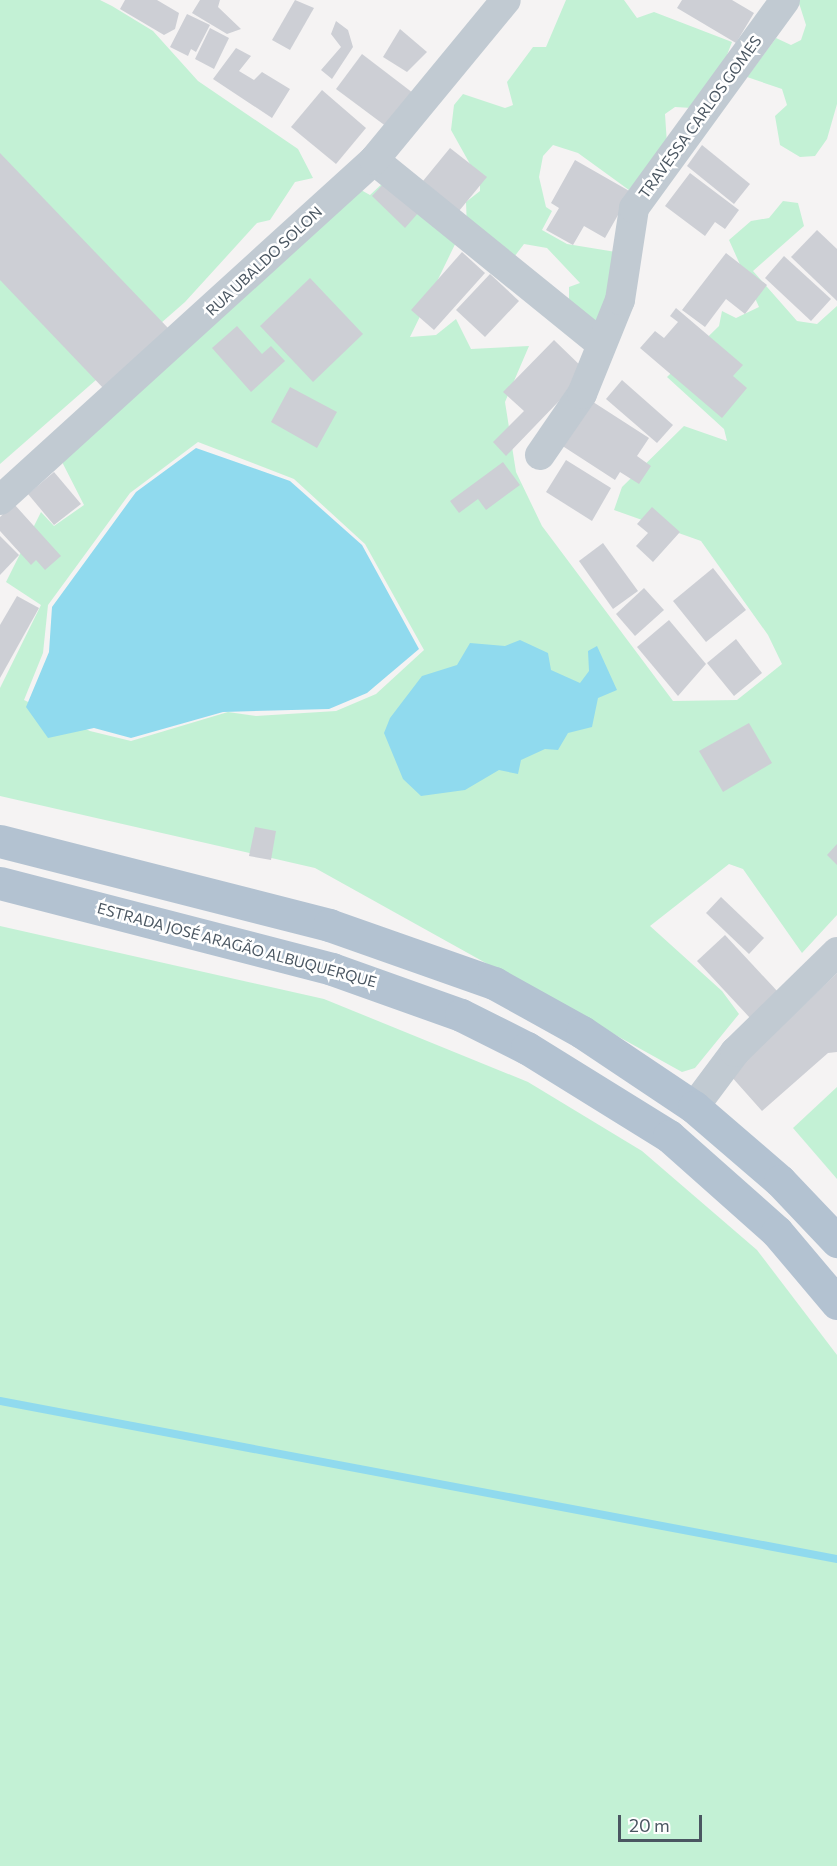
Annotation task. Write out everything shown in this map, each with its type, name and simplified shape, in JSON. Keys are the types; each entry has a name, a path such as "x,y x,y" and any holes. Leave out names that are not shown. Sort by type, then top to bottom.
{"main road":[{"path":"0,841 224,896 423,956 494,983 582,1032 694,1107 780,1180 837,1240"},
{"name":"ESTRADA JOSÉ ARAGÃO ALBUQUERQUE","path":"0,883 332,969 461,1015 528,1048 669,1136 777,1232 837,1303"}],"street":[{"name":"RUA UBALDO SOLON","path":"0,500 374,160 506,0"},
{"name":"TRAVESSA CARLOS GOMES","path":"540,455 582,394 620,300 634,208 785,0"},
{"path":"374,160 601,344"},
{"path":"694,1107 735,1052 837,952"}],"green space":[{"path":"0,0 100,0 112,6 153,31 198,81 298,149 313,178 295,182 270,220 257,223 185,302 0,464"},
{"path":"566,0 624,0 637,18 654,12 732,42 712,94 692,108 675,107 665,114 667,144 629,190 578,153 553,145 543,156 539,177 546,207 552,211 542,230 567,244 622,253 595,331 569,301 569,287 580,283 547,248 524,244 511,261 467,229 466,202 480,191 480,182 451,130 454,105 463,94 505,108 513,105 507,82 533,47 546,47"},
{"path":"798,0 837,0 837,104 827,139 815,156 800,157 780,145 775,116 787,105 782,89 747,77 776,38 791,45 801,40 806,25"},
{"path":"385,181 460,234 410,337 436,335 456,319 471,349 529,346 505,402 516,472 542,526 673,701 737,700 782,664 768,635 701,541 614,510 622,487 684,426 727,441 724,429 667,377 719,326 722,311 736,318 759,307 729,240 751,221 769,218 783,201 798,203 804,226 753,271 797,321 817,324 837,306 837,915 802,953 743,869 729,864 650,926 722,991 739,1014 695,1068 682,1072 315,868 0,796 0,688 41,605 6,582 41,512 54,526 84,505 60,458 352,185 370,195","holes":["198,442 294,479 365,544 424,650 376,694 336,711 256,716 228,712 131,741 90,731 24,700 43,653 48,605 130,493"]},
{"path":"0,926 324,999 528,1082 642,1151 757,1250 837,1355 837,1866 0,1866"},
{"path":"837,1087 837,1179 793,1128"}],"water":[{"path":"196,448 290,481 362,545 419,649 367,693 329,709 223,712 131,738 94,728 48,738 26,707 49,652 52,607 136,492"},
{"path":"520,640 548,653 551,670 580,683 589,671 588,651 597,646 617,690 598,698 592,727 568,733 558,750 545,749 521,760 518,774 499,770 465,790 421,796 403,779 384,733 390,718 422,676 457,665 470,643 505,646"}],"building":[{"path":"125,0 157,0 179,13 175,29 164,35 120,9"},
{"path":"200,0 220,0 218,7 241,29 227,34 192,13"},
{"path":"295,0 314,8 290,50 272,40"},
{"path":"682,0 732,0 754,13 736,43 677,8"},
{"path":"187,14 210,25 196,52 191,49 188,56 170,47"},
{"path":"336,21 348,30 353,47 332,79 321,70 341,47 331,34"},
{"path":"210,28 229,38 214,69 195,59"},
{"path":"400,29 427,52 407,72 383,57"},
{"path":"236,48 251,56 239,71 254,80 262,72 290,89 272,118 213,79"},
{"path":"362,54 413,93 387,127 336,89"},
{"path":"322,90 366,128 336,164 291,127"},
{"path":"702,145 750,184 734,204 687,166"},
{"path":"450,148 487,177 459,211 423,181"},
{"path":"0,153 169,329 105,390 0,280"},
{"path":"575,160 631,192 605,238 584,226 573,245 546,230 559,208 551,203"},
{"path":"690,173 739,210 725,229 715,222 705,236 665,206"},
{"path":"386,181 419,212 405,228 372,196"},
{"path":"817,230 837,249 837,301 791,257"},
{"path":"462,252 485,273 434,330 411,310"},
{"path":"726,253 767,285 745,314 726,299 705,327 682,310"},
{"path":"784,256 831,299 811,321 765,278"},
{"path":"490,274 519,301 485,337 456,310"},
{"path":"310,278 363,334 313,382 260,326"},
{"path":"676,308 743,365 733,376 747,388 722,418 640,348 655,331 664,338 678,322 670,316"},
{"path":"237,326 262,354 271,346 285,361 251,392 212,348"},
{"path":"554,340 587,372 506,456 493,442 524,411 503,392"},
{"path":"622,380 673,425 657,443 606,399"},
{"path":"290,387 337,412 317,448 271,422"},
{"path":"590,400 649,438 637,456 651,466 639,484 620,472 615,480 561,445"},
{"path":"566,460 611,488 592,521 546,492"},
{"path":"503,462 520,485 486,510 478,499 459,513 450,501"},
{"path":"54,472 81,504 54,525 28,494"},
{"path":"14,504 61,556 45,570 36,560 31,565 0,531 0,517"},
{"path":"652,507 680,532 653,562 636,546 648,533 637,524"},
{"path":"0,536 19,555 0,575"},
{"path":"603,543 638,591 613,609 579,561"},
{"path":"713,568 746,610 706,642 673,601"},
{"path":"644,588 664,610 635,636 616,614"},
{"path":"17,596 39,608 0,678 0,625"},
{"path":"669,620 706,664 678,696 637,647"},
{"path":"736,639 762,673 734,696 707,663"},
{"path":"749,723 772,763 723,792 699,751"},
{"path":"255,827 276,831 271,860 249,856"},
{"path":"837,844 837,865 827,855"},
{"path":"721,897 764,938 749,954 706,913"},
{"path":"725,935 779,993 751,1019 697,961"},
{"path":"837,973 837,1052 828,1053 762,1111 730,1075"}],"waterway":[{"path":"0,1401 837,1559"}]}
